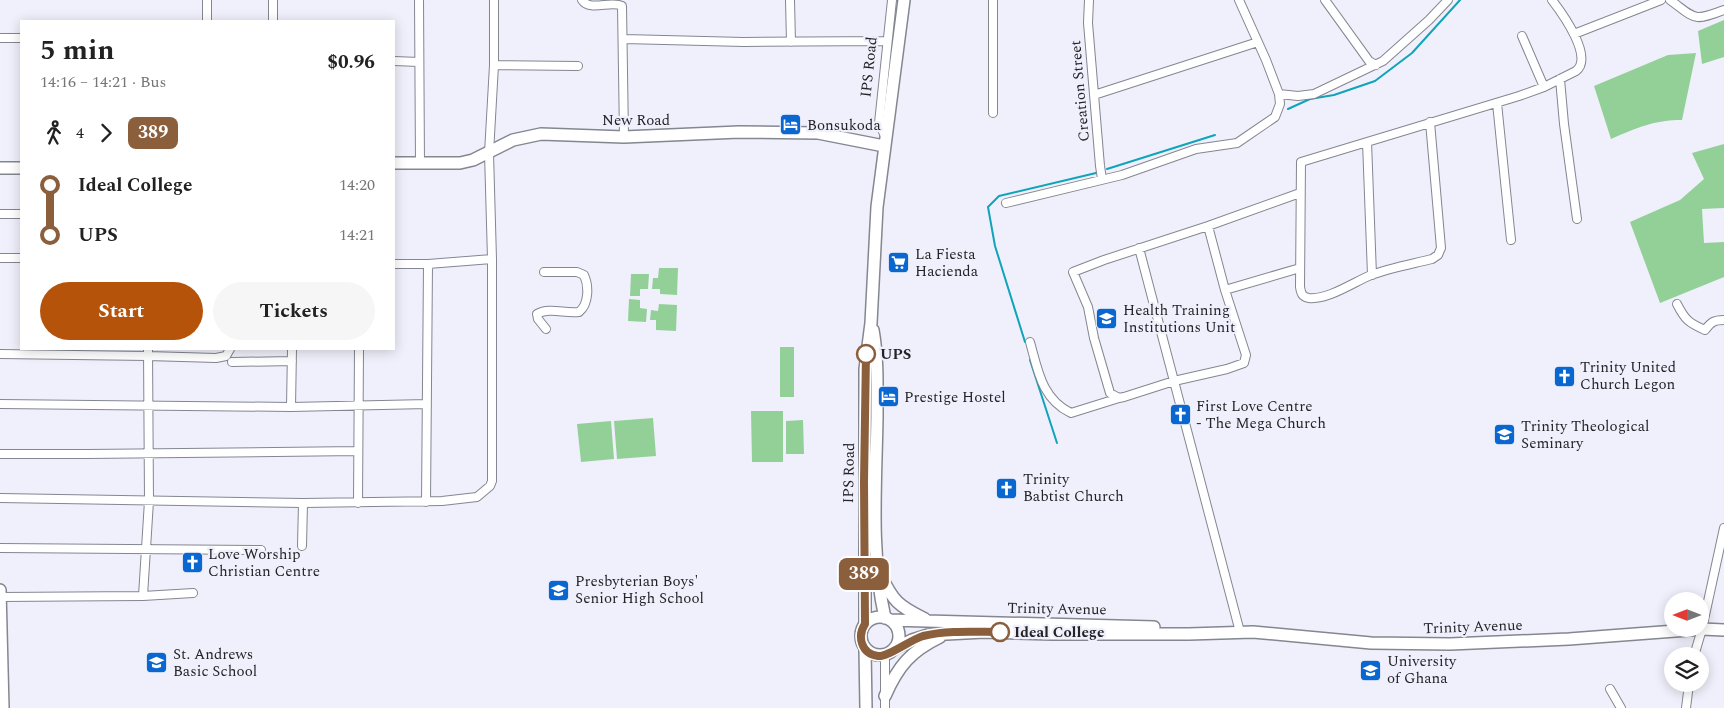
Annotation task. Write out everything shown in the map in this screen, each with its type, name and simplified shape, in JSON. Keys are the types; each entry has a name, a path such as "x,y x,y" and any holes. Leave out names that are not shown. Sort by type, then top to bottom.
{"street":[{"path":"207,0 207,20"},
{"path":"273,0 273,20"},
{"path":"419,0 420,164"},
{"path":"0,498 303,503 426,502 477,497 490,486 492,481 492,259 489,152 494,65 494,0"},
{"path":"582,0 589,5 618,4 622,6 624,136"},
{"path":"790,0 791,42"},
{"name":"IPS Road","path":"884,141 879,123 892,0"},
{"name":"IPS Road","path":"865,624 865,369 871,323 877,207 884,141 904,0"},
{"path":"993,0 993,113"},
{"path":"1079,0 1090,0"},
{"name":"Creation Street","path":"1090,0 1088,23 1102,179"},
{"path":"1006,203 1122,175 1196,149 1237,143 1275,117 1280,104 1279,94 1239,0"},
{"path":"1279,94 1298,96 1314,94 1376,65 1429,20 1448,0"},
{"path":"1430,122 1441,248 1438,255 1432,259 1372,275 1340,291 1307,298 1302,294 1300,287 1301,162 1430,122 1497,103 1544,87 1580,67 1582,62 1574,34 1552,0"},
{"path":"1574,34 1661,0"},
{"path":"1670,0 1692,16 1698,18 1724,10"},
{"path":"1330,2 1368,61 1376,65"},
{"path":"1522,36 1544,87"},
{"path":"0,38 20,38"},
{"path":"624,39 791,42 887,41"},
{"path":"1094,95 1258,42"},
{"path":"395,61 419,62"},
{"path":"494,65 578,66"},
{"path":"1560,79 1577,220"},
{"path":"1497,103 1511,240"},
{"name":"New Road","path":"395,163 420,164 473,160 513,140 541,134 624,136 738,132 818,133 884,141"},
{"path":"1367,142 1372,275"},
{"path":"0,168 20,168"},
{"path":"1119,398 1110,393 1094,338 1088,307 1073,272 1300,193"},
{"path":"0,214 20,214"},
{"path":"1030,342 1045,391 1059,407 1071,414 1174,381 1227,369 1244,363 1246,355 1225,290 1208,226"},
{"path":"1139,248 1240,632"},
{"path":"0,258 20,258"},
{"path":"395,264 428,264 492,259"},
{"path":"426,502 428,264"},
{"path":"1225,290 1300,268"},
{"path":"544,272 577,272 584,275 587,298 583,309 579,312 539,312 537,318 546,329"},
{"path":"1677,304 1683,316 1690,323 1705,330 1711,322 1724,320"},
{"name":"IPS Road","path":"871,323 877,349 876,565 879,591 887,619"},
{"path":"0,354 148,352 216,358 226,356 229,350"},
{"path":"291,407 292,350"},
{"path":"358,503 359,350"},
{"path":"144,596 149,501 148,352"},
{"path":"232,362 292,361"},
{"path":"0,404 291,407 427,404"},
{"path":"0,454 358,451"},
{"path":"302,546 303,503"},
{"path":"1709,598 1724,528"},
{"path":"0,548 261,550"},
{"path":"876,565 892,598 900,606 929,621"},
{"path":"1715,571 1724,567"},
{"path":"0,590 3,708"},
{"path":"0,597 144,596 194,593"},
{"path":"866,708 865,649 860,639 862,628 874,618 887,619 897,628 899,634 897,644 890,652 885,708"},
{"name":"Trinity Avenue","path":"887,619 1199,628 1222,633"},
{"name":"Trinity Avenue","path":"1709,630 1724,630"},
{"name":"Trinity Avenue","path":"890,652 923,636 945,633 984,632 1189,634 1240,632 1372,643 1450,644 1664,633"},
{"path":"885,696 894,676 905,661 920,648 945,633"},
{"path":"865,649 874,655 890,652"},
{"path":"1610,689 1621,708"},
{"path":"1686,708 1688,692"}],"green space":[{"path":"1724,20 1724,57 1702,64 1698,31"},
{"path":"1696,53 1682,120 1654,123 1611,139 1594,86 1668,55"},
{"path":"1724,144 1724,208 1702,209 1704,243 1724,242 1724,277 1660,303 1630,222 1680,200 1704,179 1692,153"},
{"path":"659,268 678,268 677,295 660,294 660,289 652,289 653,278 658,278"},
{"path":"631,274 649,274 648,289 640,289 640,296 630,296"},
{"path":"629,299 640,300 640,308 647,309 646,322 628,321"},
{"path":"659,304 677,305 676,331 656,330 656,320 650,320 651,310 658,311"},
{"path":"780,347 794,347 794,397 780,397"},
{"path":"751,411 783,411 783,462 752,462"},
{"path":"653,418 656,456 617,459 614,421"},
{"path":"803,420 804,454 786,454 786,421"},
{"path":"611,421 614,459 581,462 577,424"}],"waterway":[{"path":"1288,109 1310,99 1334,95 1375,81 1412,53 1460,0"},
{"path":"1107,169 1215,135"},
{"path":"1025,342 995,246 988,207 999,196 1096,173"},
{"path":"1030,360 1057,443"}],"bus line":[{"name":"389","path":"866,354 864,481 865,624 860,634 862,645 869,653 880,656 923,636 945,633 1000,632"}],"place":[{"name":"Bonsukoda","path":"791,125"},
{"name":"La Fiesta Hacienda","path":"899,263"},
{"name":"Health Training Institutions Unit","path":"1107,319"},
{"name":"UPS","path":"866,354"},
{"name":"Trinity United Church Legon","path":"1564,376"},
{"name":"Prestige Hostel","path":"888,397"},
{"name":"First Love Centre - The Mega Church","path":"1180,415"},
{"name":"Trinity Theological Seminary","path":"1505,435"},
{"name":"Trinity Babtist Church","path":"1007,488"},
{"name":"Love Worship Christian Centre","path":"192,563"},
{"name":"Presbyterian Boys' Senior High School","path":"559,590"},
{"name":"Ideal College","path":"1000,632"},
{"name":"St. Andrews Basic School","path":"157,663"},
{"name":"University of Ghana","path":"1371,670"}]}
